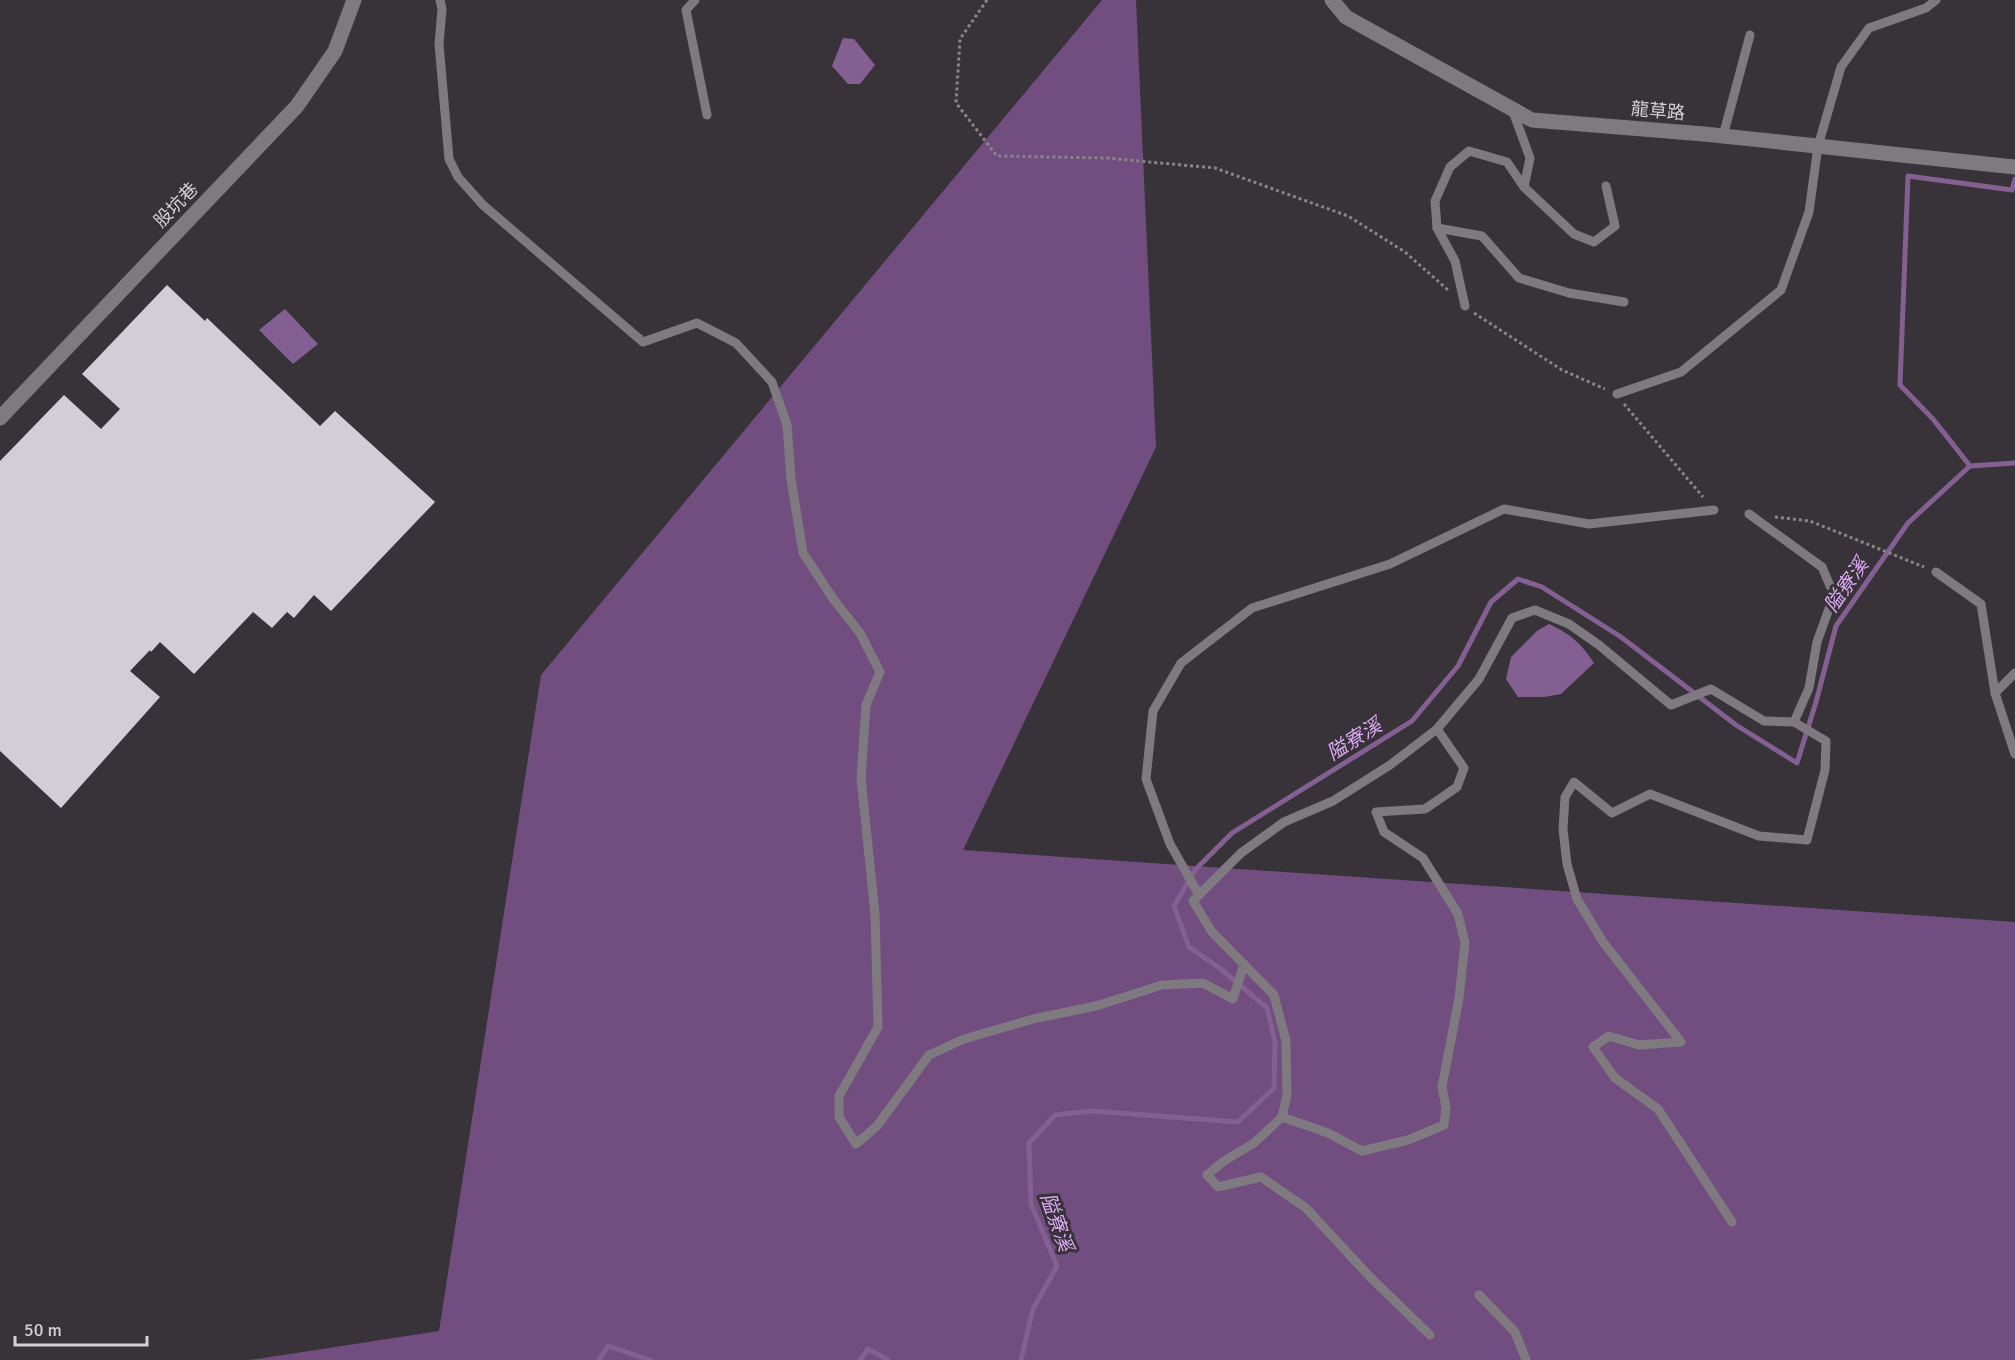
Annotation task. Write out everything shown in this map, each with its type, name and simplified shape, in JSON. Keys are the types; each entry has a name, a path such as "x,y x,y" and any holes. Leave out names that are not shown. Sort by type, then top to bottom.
{"street":[{"name":"股坑巷","path":"0,418 297,106 335,51 354,0"},
{"name":"龍草路","path":"1332,0 1346,17 1532,120 1723,136 2015,166"}],"lane":[{"path":"440,0 442,9 439,44 448,159 458,177 483,205 643,342 698,323 736,343 772,382 787,425 791,479 803,553 834,600 860,633 880,672 866,705 861,778 875,914 878,1027 839,1096 839,1117 856,1144 877,1126 929,1055 964,1039 1033,1019 1096,1006 1162,985 1203,983 1233,999 1244,964"},
{"path":"695,0 686,10 707,115"},
{"path":"1617,394 1681,372 1781,290 1809,212 1818,146 1841,67 1869,28 1926,8 1936,0"},
{"path":"1723,136 1750,35"},
{"path":"1512,109 1530,158 1524,187"},
{"path":"1465,306 1455,261 1437,228 1435,201 1450,167 1469,151 1507,162 1524,187 1574,234 1594,242 1615,226 1606,186"},
{"path":"1437,228 1482,236 1519,278 1569,293 1624,302"},
{"path":"1198,894 1170,844 1146,779 1153,711 1180,663 1252,608 1390,564 1504,508 1589,524 1714,510"},
{"path":"1749,514 1822,567 1834,595 1817,642 1809,688 1795,723"},
{"path":"1936,572 1981,604 1995,693 2015,754"},
{"path":"1430,1335 1371,1278 1306,1208 1261,1177 1218,1187 1207,1175 1224,1161 1254,1143 1282,1117 1287,1095 1287,1041 1274,995 1212,932 1193,900 1241,853 1284,822 1333,801 1390,765 1437,729 1479,679 1512,618 1535,610 1569,624 1599,645 1671,705 1711,689 1764,721 1795,723 1826,741 1825,770 1807,840 1759,836 1650,794 1612,813 1574,782 1565,797 1563,829 1567,864 1577,899 1603,942 1681,1042 1640,1045 1609,1036 1593,1047 1615,1078 1658,1109 1732,1222"},
{"path":"1995,693 2015,673"},
{"path":"1282,1117 1328,1133 1362,1151 1408,1140 1444,1125 1446,1107 1442,1087 1459,998 1465,943 1458,914 1423,858 1383,832 1376,812 1425,809 1457,787 1464,768 1437,729"},
{"path":"1479,1295 1515,1332 1526,1360"}],"path":[{"path":"987,0 960,39 956,103 997,156 1106,158 1215,168 1348,216 1405,252 1476,316 1562,370 1617,394 1714,510"},
{"path":"1749,514 1809,520 1936,572"}],"shaded area":[{"path":"1102,0 1136,0 1156,447 963,850 2015,922 2015,1360 250,1360 439,1331 541,675"},
{"path":"843,38 854,39 875,65 860,84 848,84 832,66"},
{"path":"285,309 318,344 293,364 259,330"},
{"path":"1549,624 1574,640 1594,663 1561,694 1544,697 1518,697 1506,679 1511,657 1537,631"}],"building":[{"path":"167,285 205,321 207,318 320,426 335,411 435,502 331,611 314,595 294,618 287,612 272,628 253,612 194,674 160,642 151,652 150,650 130,671 160,697 61,808 0,751 0,461 64,395 101,429 120,409 82,374"}],"waterway":[{"path":"1970,466 1933,419 1900,385 1908,176 2012,190 2015,179"},
{"name":"隘寮溪","path":"1021,1360 1033,1309 1057,1266 1031,1204 1029,1143 1055,1115 1092,1111 1238,1122 1274,1088 1275,1042 1267,1008 1221,969 1189,947 1174,906 1195,870 1232,833 1412,721 1458,666 1491,602 1518,579 1542,587 1621,637 1736,725 1797,763 1836,626 1908,523 1970,466 2015,463"},
{"name":"隘寮溪","path":"599,1360 608,1346 650,1360"},
{"name":"隘寮溪","path":"860,1360 868,1349 888,1360"}]}
